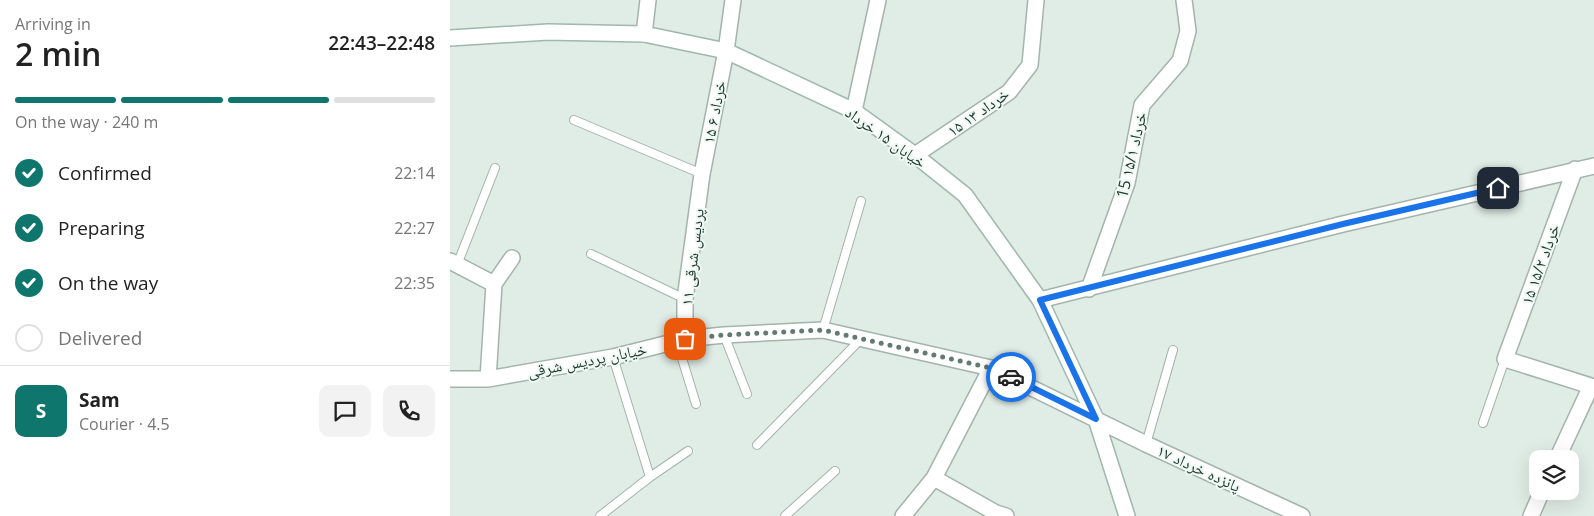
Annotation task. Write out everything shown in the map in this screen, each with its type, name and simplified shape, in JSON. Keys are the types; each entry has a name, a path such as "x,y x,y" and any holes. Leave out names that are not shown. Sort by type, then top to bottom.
{"street":[{"path":"644,34 648,0"},
{"name":"۱۵ خرداد ۶","path":"702,174 726,50 733,0"},
{"path":"854,111 878,0"},
{"name":"۱۵ خرداد ۱۳","path":"916,155 1009,92 1030,65 1036,0"},
{"name":"15 خرداد ۱۵/۱","path":"1089,289 1127,184 1142,105 1180,60 1188,31 1184,0"},
{"name":"خیابان ۱۵ خرداد","path":"450,38 548,32 644,34 726,50 854,111 916,155 964,195 1040,300 1096,419 1127,516"},
{"path":"1040,300 1343,224 1594,166"},
{"name":"۱۵ خرداد ۱۵/۲","path":"1505,359 1575,169"},
{"name":"پردیس شرقی ۱۱","path":"681,341 702,174"},
{"path":"488,379 494,284 512,258"},
{"path":"453,263 494,284"},
{"name":"خیابان پردیس شرقی","path":"450,379 488,379 613,357 681,341 724,335 823,330 991,368 1096,419"},
{"path":"1505,359 1593,384 1561,450"},
{"path":"903,516 934,478 991,368"},
{"name":"پانزده خرداد ۱۷","path":"1096,419 1272,510 1302,516"},
{"path":"934,478 996,513 1006,516"},
{"path":"1531,516 1538,500"}],"lane":[{"path":"574,120 702,174"},
{"path":"453,263 496,168"},
{"path":"823,330 861,202"},
{"path":"591,254 685,299"},
{"path":"724,335 747,394"},
{"path":"756,445 861,339"},
{"path":"681,341 696,404"},
{"path":"1146,444 1173,350"},
{"path":"613,357 650,477"},
{"path":"1483,423 1505,359"},
{"path":"600,516 650,477 688,451"},
{"path":"785,516 835,472"}],"way so far":[{"path":"685,339 823,330 991,368 1011,377"}],"route":[{"path":"1011,377 1096,419 1040,300 1343,224 1498,188"}]}
